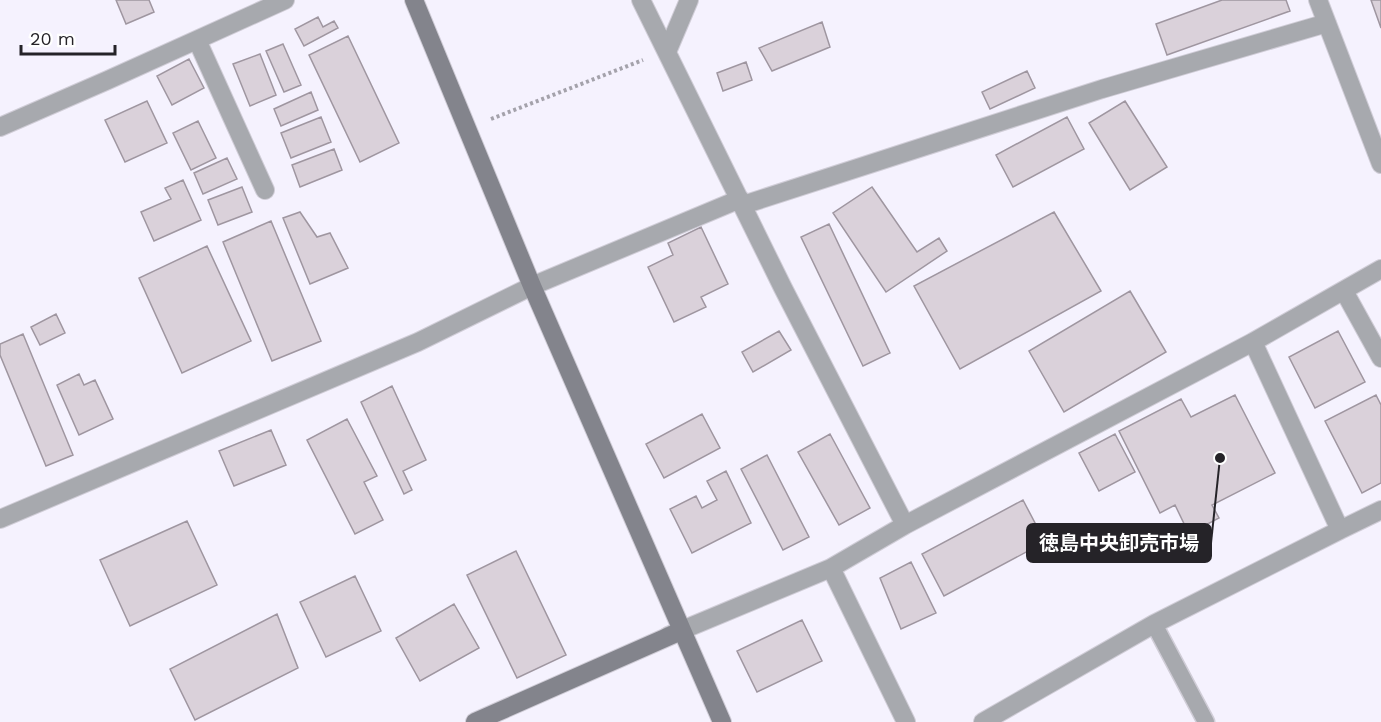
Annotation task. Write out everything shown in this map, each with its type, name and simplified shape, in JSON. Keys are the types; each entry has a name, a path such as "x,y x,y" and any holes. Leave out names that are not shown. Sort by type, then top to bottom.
{"street":[{"path":"0,127 285,0"},
{"path":"414,0 532,286 722,722"},
{"path":"641,0 905,525"},
{"path":"667,51 689,0"},
{"path":"1318,0 1381,164"},
{"path":"0,519 418,342 532,286 741,202 1102,89 1327,23"},
{"path":"197,40 265,190"},
{"path":"474,722 831,568 905,525 1253,342 1381,269"},
{"path":"1344,291 1381,358"},
{"path":"1253,342 1340,530"},
{"path":"983,722 1154,624 1381,510"},
{"path":"831,568 906,722"}],"lane":[{"path":"1154,624 1206,722"}],"path":[{"path":"467,128 667,51"}],"building":[{"path":"116,0 149,0 154,12 126,24"},
{"path":"1222,0 1286,0 1290,11 1167,55 1156,24"},
{"path":"1371,0 1381,0 1381,28"},
{"path":"318,17 323,27 334,21 338,28 304,46 295,29"},
{"path":"822,22 830,47 772,71 759,48"},
{"path":"348,36 399,143 360,162 309,55"},
{"path":"283,44 301,85 284,92 266,51"},
{"path":"260,54 276,95 250,106 233,64"},
{"path":"189,59 204,88 172,105 157,76"},
{"path":"746,62 752,80 723,91 717,73"},
{"path":"1027,71 1035,88 990,109 982,92"},
{"path":"311,92 318,110 281,126 274,109"},
{"path":"147,101 167,143 125,162 105,120"},
{"path":"1125,101 1167,167 1130,190 1089,123"},
{"path":"321,117 331,142 291,158 281,133"},
{"path":"1067,117 1084,149 1013,187 996,155"},
{"path":"198,121 216,158 191,170 173,133"},
{"path":"334,149 342,170 300,187 292,165"},
{"path":"227,158 237,179 203,194 194,173"},
{"path":"183,180 201,220 154,241 141,212 171,199 165,188"},
{"path":"242,187 252,212 218,225 208,200"},
{"path":"872,187 917,252 939,238 947,251 886,292 833,213"},
{"path":"300,212 317,237 330,233 348,268 310,284 283,218"},
{"path":"1054,212 1101,291 960,369 914,286"},
{"path":"271,221 321,341 272,361 223,242"},
{"path":"829,224 890,353 863,366 801,237"},
{"path":"701,227 728,284 701,297 706,307 674,322 648,267 673,255 668,243"},
{"path":"207,246 251,341 182,373 139,278"},
{"path":"1130,291 1166,352 1064,412 1029,351"},
{"path":"56,314 65,333 40,345 31,327"},
{"path":"779,331 791,350 753,372 742,352"},
{"path":"1338,331 1365,382 1315,408 1289,357"},
{"path":"23,334 73,455 46,466 0,355 0,344"},
{"path":"79,374 84,385 95,380 113,419 79,435 57,385"},
{"path":"392,386 426,460 403,471 412,490 404,494 361,402"},
{"path":"1235,395 1275,473 1212,505 1219,518 1189,534 1175,505 1160,513 1119,431 1181,399 1191,417"},
{"path":"1376,395 1381,405 1381,483 1362,493 1325,421"},
{"path":"702,414 720,448 664,478 646,444"},
{"path":"347,419 377,476 364,482 383,520 355,534 307,440"},
{"path":"271,430 286,465 234,486 219,451"},
{"path":"830,434 870,508 839,525 798,452"},
{"path":"1115,434 1135,472 1099,491 1079,453"},
{"path":"767,455 809,537 783,550 741,469"},
{"path":"726,471 751,523 692,553 670,509 696,496 702,508 717,500 707,481"},
{"path":"1023,500 1045,542 944,596 922,554"},
{"path":"187,521 217,585 130,626 100,560"},
{"path":"516,551 566,655 517,678 467,575"},
{"path":"911,562 936,613 901,629 880,578"},
{"path":"355,576 381,631 326,657 300,602"},
{"path":"454,604 479,648 420,681 396,638"},
{"path":"277,614 298,668 195,720 170,669"},
{"path":"802,620 822,661 757,692 737,651"}],"place":[{"name":"徳島中央卸売市場","path":"1220,458"}]}
